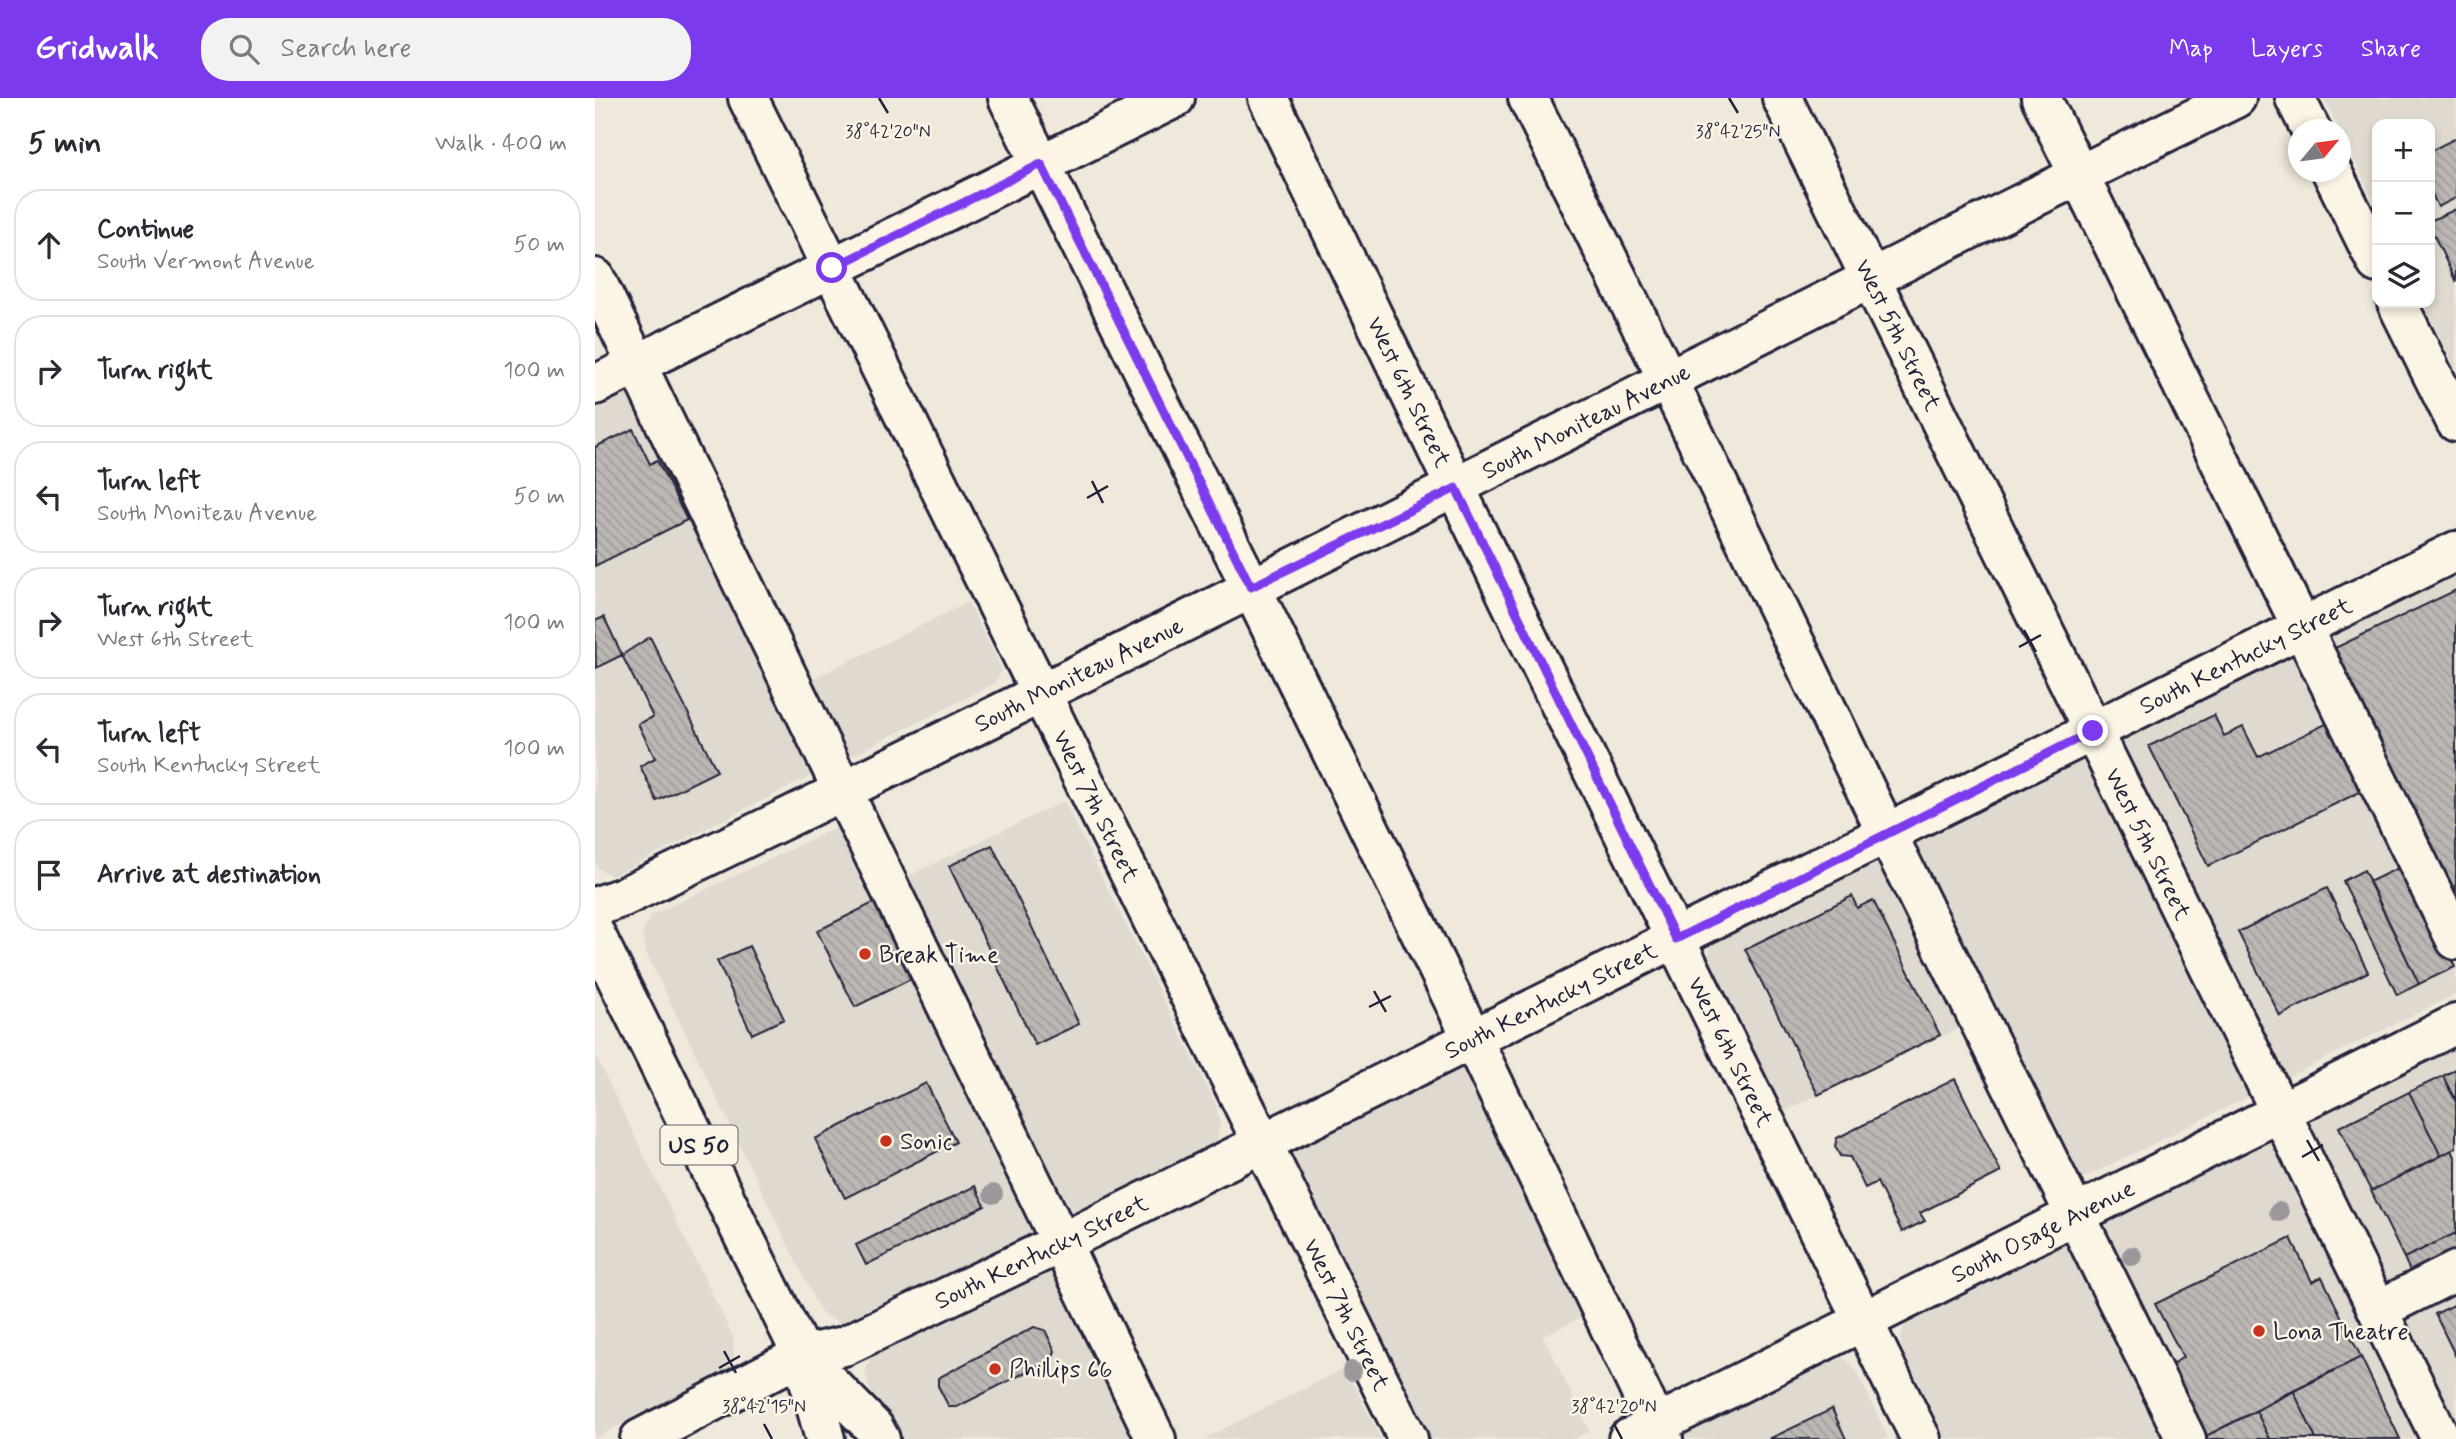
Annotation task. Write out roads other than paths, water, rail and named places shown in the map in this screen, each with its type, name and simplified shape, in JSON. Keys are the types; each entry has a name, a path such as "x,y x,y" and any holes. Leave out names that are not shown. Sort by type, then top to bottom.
{"main road":[{"name":"West 7th Street","path":"748,98 1408,1439"},
{"path":"1008,98 1473,1041 1649,1434"},
{"path":"595,385 1175,98"},
{"name":"West 6th Street","path":"1268,98 1921,1439"},
{"path":"1528,98 2186,1439"},
{"name":"West 5th Street","path":"1782,98 2441,1439"},
{"path":"2041,98 2456,940"},
{"name":"South Moniteau Avenue","path":"595,907 623,897 842,791 1456,488 1870,277 2236,98"},
{"path":"2295,98 2306,119"},
{"path":"2337,182 2372,253"},
{"path":"595,278 1156,1439"},
{"path":"2399,308 2456,422"},
{"name":"South Kentucky Street","path":"640,1439 802,1355 844,1346 1061,1243 1473,1041 2456,551"},
{"name":"US 50","path":"595,934 802,1355 825,1439"},
{"name":"South Osage Avenue","path":"1649,1434 1864,1321 2456,1024"},
{"path":"2378,1310 2456,1271"},
{"name":"US 50","path":"802,1355 874,1428 880,1439"}],"place":[{"name":"Break Time","path":"865,954"},
{"name":"Sonic","path":"886,1141"},
{"name":"Lona Theatre","path":"2259,1331"},
{"name":"Phillips 66","path":"995,1369"}]}
